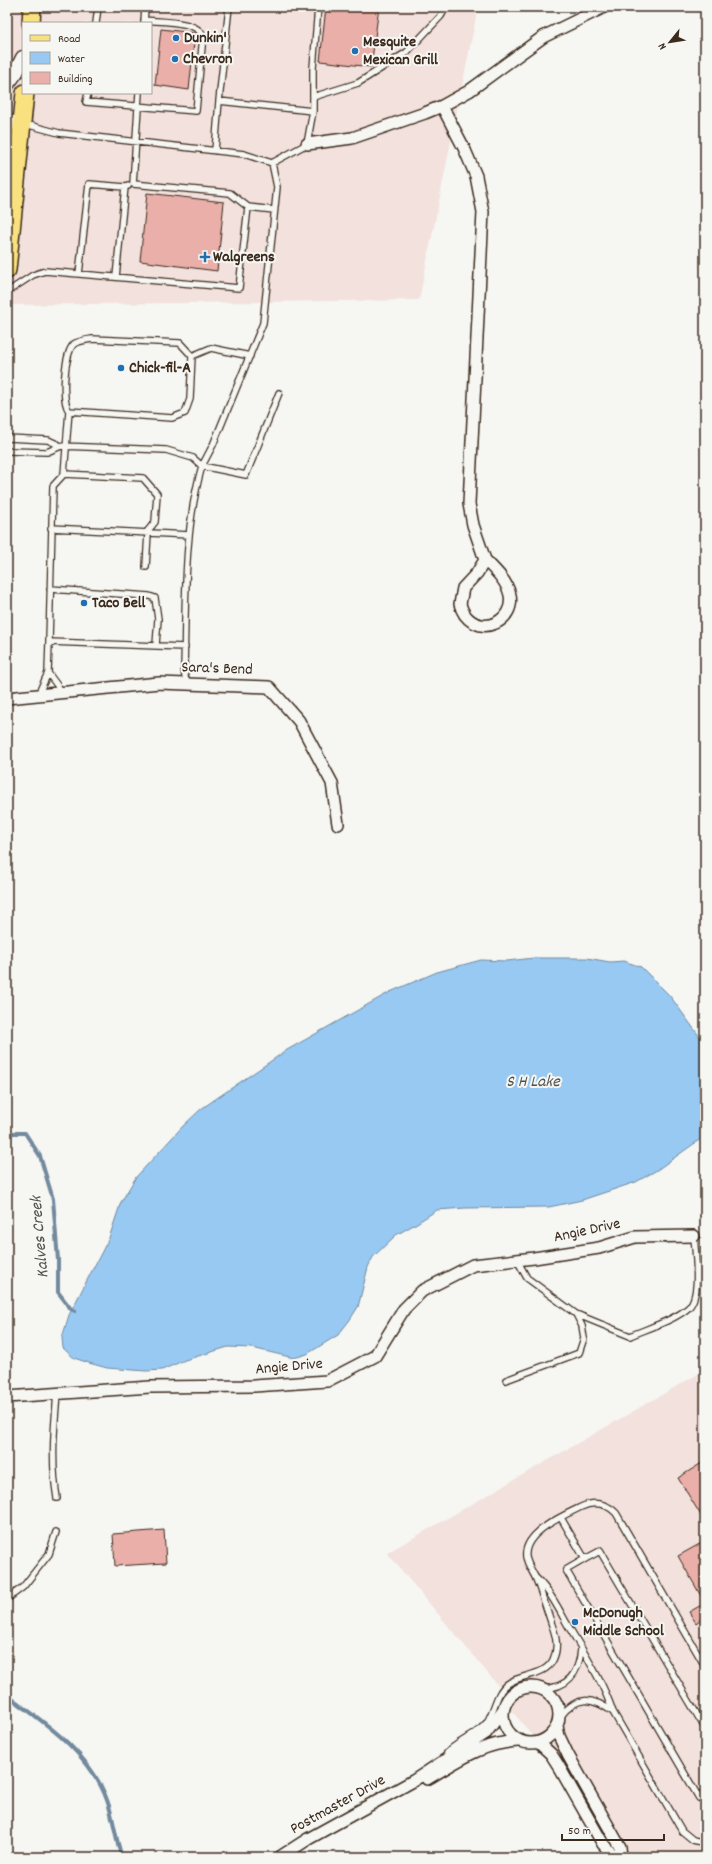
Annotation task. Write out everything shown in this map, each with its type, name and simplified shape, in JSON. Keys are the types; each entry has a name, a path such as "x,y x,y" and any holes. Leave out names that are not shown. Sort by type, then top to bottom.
{"main road":[{"path":"31,22 32,7"},
{"path":"7,270 15,123 25,94"}],"street":[{"path":"307,144 352,138 442,106 469,91 543,37 604,7"},
{"path":"7,84 16,72 22,60"},
{"path":"442,106 464,148 476,176 483,212 469,504 473,525 485,560 503,580 510,594 511,606 505,617 496,625 484,626 474,622 466,616 460,604 463,588 477,573 485,560"},
{"path":"7,186 10,231"},
{"name":"Sara's Bend","path":"7,698 159,683 269,687 299,721 332,783 338,824"},
{"name":"Angie Drive","path":"7,1397 150,1387 254,1386 327,1382 374,1356 404,1309 422,1290 473,1265 599,1248 635,1237 694,1236"},
{"path":"413,1781 486,1733 503,1710 509,1697 521,1688 542,1688 553,1697 559,1710 559,1736 568,1755 620,1847 621,1857"},
{"path":"503,1710 504,1724 508,1731 518,1740 525,1743 539,1742 551,1736 558,1721"},
{"path":"413,1781 422,1782 483,1747 500,1742 518,1740"},
{"path":"539,1742 554,1760 603,1844 614,1857"},
{"name":"Postmaster Drive","path":"280,1857 308,1839 413,1781"}],"lane":[{"path":"97,22 98,7"},
{"path":"144,22 145,7"},
{"path":"215,151 229,7"},
{"path":"15,123 59,133 244,154 272,163 307,144 313,111 313,68 318,7"},
{"path":"313,97 358,83 408,52 441,16 446,7"},
{"path":"88,94 86,102 196,112 203,36 202,33 193,25 152,22"},
{"path":"133,184 139,94"},
{"path":"219,101 313,111"},
{"path":"186,684 184,670 189,535 194,493 202,466 213,446 263,323 277,187 272,163"},
{"path":"79,274 89,184 125,187 133,184 230,193 248,207 274,210"},
{"path":"116,277 125,187"},
{"path":"7,292 33,275 45,271 239,288 248,207"},
{"path":"92,339 180,343 192,356 190,400 185,413 172,418 69,412 65,407 64,391 68,351 74,343 92,339"},
{"path":"192,356 211,348 250,356"},
{"path":"7,438 48,440 63,446 166,450 193,458 202,466 246,475 279,393"},
{"path":"38,694 48,673 53,486 64,474 63,446 69,412"},
{"path":"7,451 47,452 63,446"},
{"path":"64,474 143,478 157,494 155,522 147,533 146,567"},
{"path":"51,528 189,535"},
{"path":"50,589 149,596 155,598 157,605 156,646"},
{"path":"49,642 185,647"},
{"path":"48,673 62,692"},
{"path":"517,1260 527,1278 576,1314 630,1336 673,1317 689,1308 694,1296 696,1283 694,1236"},
{"path":"506,1380 579,1353 584,1338 582,1326 576,1314"},
{"path":"56,1498 53,1476 52,1447 57,1394"},
{"path":"439,1763 449,1751 486,1723 502,1690 508,1683 538,1672 547,1667 553,1661 556,1652 557,1639 535,1577 528,1562 526,1549 528,1543 536,1533 583,1506 597,1503 607,1506 616,1513 705,1666"},
{"path":"561,1518 584,1559"},
{"path":"7,1599 23,1587 49,1554 56,1532"},
{"path":"705,1728 600,1551 566,1570 699,1798 705,1795"},
{"path":"535,1577 545,1586 581,1648 607,1693 613,1712 682,1831 693,1840 705,1843"},
{"path":"542,1688 557,1687 568,1680 580,1662 581,1648"},
{"path":"558,1721 573,1704 587,1700 600,1703 613,1712"}],"shaded area":[{"path":"7,7 478,7 419,300 7,305"},
{"name":"McDonugh Middle School","path":"705,1370 705,1857 614,1857 539,1743 505,1703 502,1690 387,1553"}],"water":[{"name":"S H Lake","path":"534,958 587,958 610,962 624,961 641,967 670,996 705,1044 705,1136 657,1170 636,1182 582,1200 549,1207 465,1208 437,1210 396,1235 373,1257 368,1267 358,1307 349,1321 338,1335 307,1354 294,1358 252,1348 228,1347 185,1360 162,1370 146,1371 107,1368 74,1358 63,1348 62,1338 69,1315 109,1238 121,1202 136,1177 183,1126 201,1109 287,1050 390,992 437,972 481,960 507,961"}],"building":[{"path":"326,7 379,7 371,67 320,61"},
{"name":"Chevron","path":"161,29 195,33 189,90 155,85"},
{"name":"Walgreens","path":"147,193 224,202 217,271 140,261"},
{"path":"705,1461 705,1522 678,1478"},
{"path":"164,1530 166,1563 115,1566 113,1534"},
{"path":"705,1541 705,1603 678,1556"},
{"path":"705,1603 705,1616 696,1623 689,1612"}],"waterway":[{"name":"Kalves Creek","path":"7,1133 25,1133 40,1156 53,1199 58,1260 58,1292 71,1309 75,1311"},
{"path":"7,1695 37,1717 65,1741 90,1768 107,1800 122,1857"}],"place":[{"name":"Dunkin'","path":"176,38"},
{"name":"Mesquite Mexican Grill","path":"355,51"},
{"name":"Chevron","path":"175,59"},
{"name":"Walgreens","path":"205,257"},
{"name":"Chick-fil-A","path":"121,368"},
{"name":"Taco Bell","path":"84,603"},
{"name":"McDonugh Middle School","path":"575,1622"}]}
